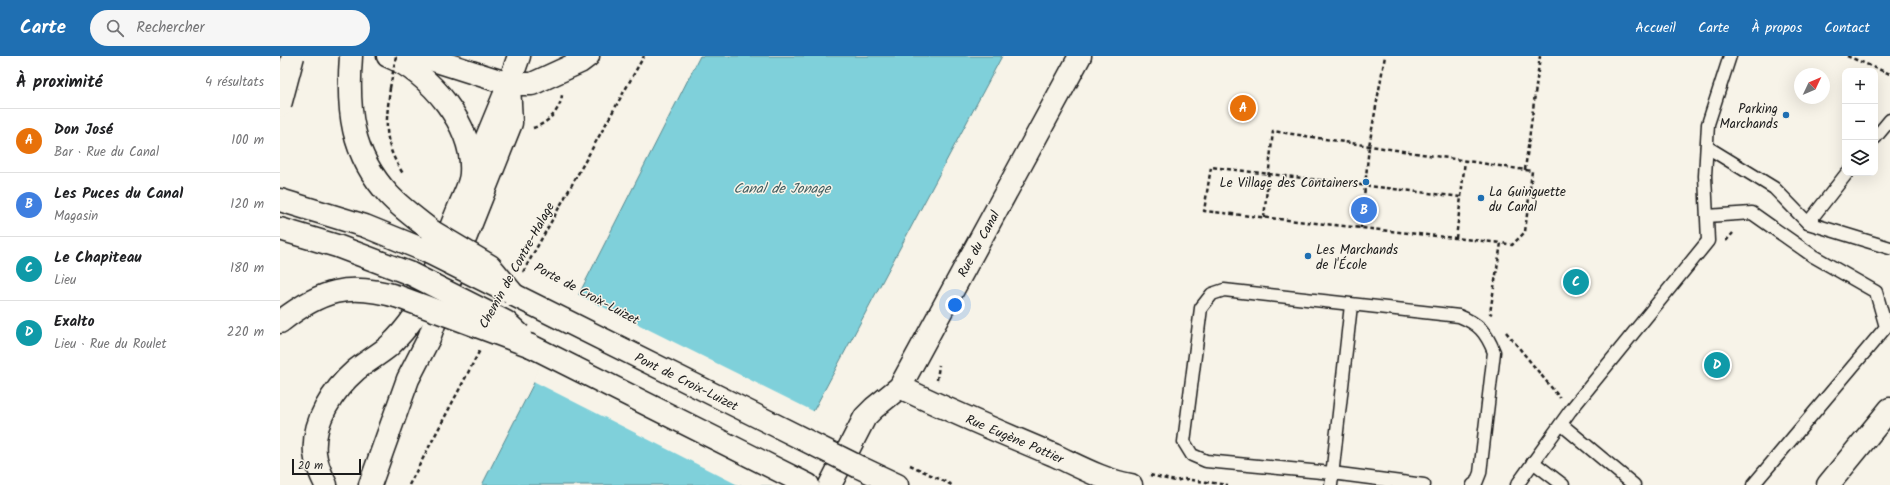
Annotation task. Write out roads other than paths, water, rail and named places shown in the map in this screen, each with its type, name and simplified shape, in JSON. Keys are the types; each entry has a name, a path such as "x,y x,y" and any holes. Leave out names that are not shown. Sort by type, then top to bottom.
{"main road":[{"path":"280,105 293,56"},
{"path":"280,61 304,56"},
{"path":"352,56 349,84 351,123 357,144 373,176 429,241"},
{"path":"326,485 319,471 315,452 316,434 321,418 341,385 355,371 388,347 404,331 416,314 471,174 469,145 461,125 445,101 422,77 398,60 388,56"},
{"path":"421,56 509,84 532,84 580,62 588,56"},
{"path":"466,187 509,84 519,56"},
{"name":"Rue du Canal","path":"830,485 865,417 900,387 1080,56"},
{"path":"370,485 408,379 429,338 464,241 512,123 509,84"},
{"path":"280,200 365,226 429,241"},
{"path":"280,229 337,246 411,274 506,322 531,346"},
{"name":"Pont de Croix-Luizet","path":"429,241 490,266 514,295 896,485"},
{"path":"280,322 312,299 338,290 362,289 399,296 531,346 808,485"},
{"name":"Rue Eugène Pottier","path":"900,387 928,401 1121,484 1139,479"},
{"path":"1828,485 1890,409"}],"lane":[{"path":"1517,485 1570,411 1708,241 1705,176 1708,124 1730,56"},
{"path":"1878,134 1890,120"},
{"path":"1707,147 1774,188 1808,223 1890,248"},
{"path":"1808,223 1845,176"},
{"path":"1707,216 1752,213 1813,256 1876,292 1886,327 1753,485"},
{"path":"1424,485 1332,479 1206,461 1192,455 1184,442 1201,308 1212,294 1224,290 1351,306 1459,316 1474,322 1488,337 1494,352 1480,473 1476,483 1473,485"},
{"path":"1332,479 1351,306"},
{"path":"1561,424 1634,485"},
{"path":"1533,462 1563,485"}],"water":[{"name":"Canal de Jonage","path":"700,56 1002,56 774,485 482,485"}],"place":[{"name":"Don José","path":"1243,108"},
{"name":"Parking Marchands","path":"1786,115"},
{"name":"Le Village des Containers","path":"1366,182"},
{"name":"La Guinguette du Canal","path":"1481,198"},
{"name":"Les Puces du Canal","path":"1364,210"},
{"name":"Les Marchands de l'École","path":"1308,256"},
{"name":"Le Chapiteau","path":"1576,282"},
{"name":"Exalto","path":"1717,365"}]}
